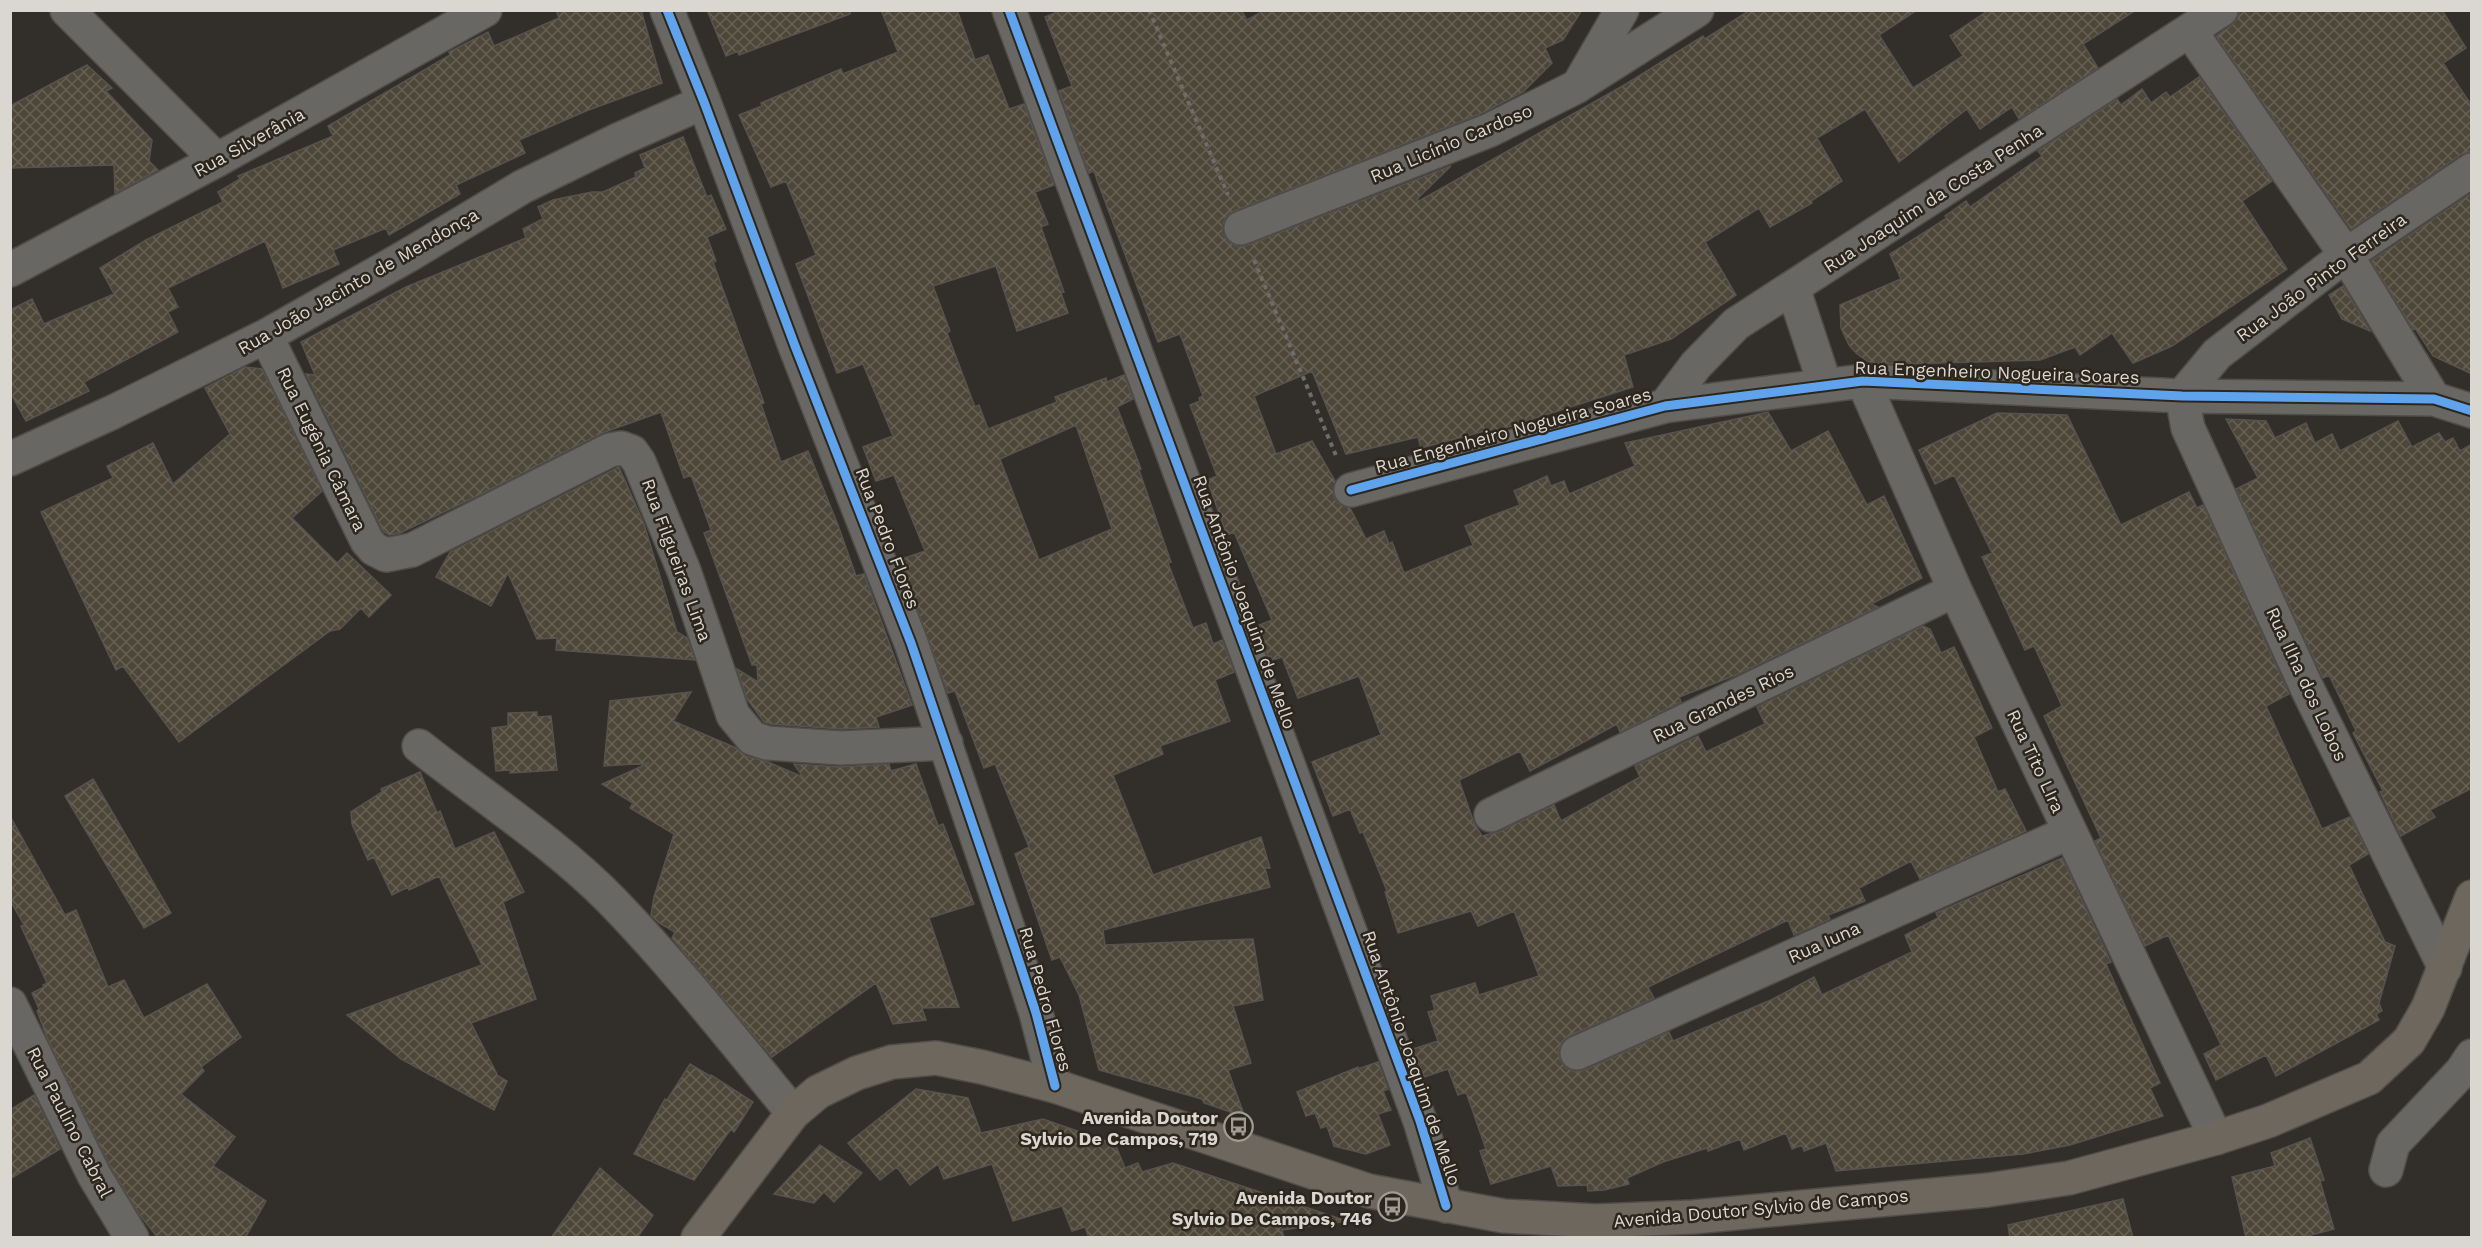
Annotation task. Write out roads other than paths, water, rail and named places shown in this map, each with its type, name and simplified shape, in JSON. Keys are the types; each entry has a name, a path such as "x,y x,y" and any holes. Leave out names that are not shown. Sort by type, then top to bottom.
{"main road":[{"name":"Avenida Doutor Sylvio de Campos","path":"698,1238 793,1113 818,1092 857,1073 892,1062 936,1058 982,1066 1055,1086 1370,1191 1504,1216 1596,1221 1693,1217 1988,1190 2069,1178 2216,1138 2268,1120 2369,1078 2409,1041 2428,1008 2472,897"}],"street":[{"path":"67,10 217,160"},
{"name":"Rua Silverânia","path":"10,270 217,160 485,10"},
{"name":"Rua Pedro Flores","path":"667,10 911,643 1036,1013 1055,1086"},
{"name":"Rua Antônio Joaquim de Mello","path":"1009,10 1420,1121 1446,1206"},
{"path":"1578,86 1622,10"},
{"name":"Rua Licínio Cardoso","path":"1241,228 1490,130 1578,86 1697,10"},
{"name":"Rua Joaquim da Costa Penha","path":"1665,406 1696,365 1736,324 2221,10"},
{"path":"2190,31 2346,255 2434,399"},
{"name":"Rua João Jacinto de Mendonça","path":"10,459 113,412 266,336 407,256 522,186 704,102"},
{"name":"Rua João Pinto Ferreira","path":"2182,396 2217,354 2346,255 2472,170"},
{"path":"1793,288 1826,385"},
{"name":"Rua Eugênia Câmara","path":"266,336 366,541 374,549 386,555"},
{"name":"Rua Engenheiro Nogueira Soares","path":"1351,490 1665,406 1863,381 2182,396 2434,399 2472,411"},
{"name":"Rua Tito LIra","path":"1863,381 1955,590 2216,1138"},
{"name":"Rua Ilha dos Lobos","path":"2182,396 2188,428 2307,688 2445,968"},
{"name":"Rua Filgueiras Lima","path":"386,555 412,550 528,490 610,450 621,448 632,452 648,480 684,571 733,715 752,738 767,743 840,748 946,743"},
{"name":"Rua Grandes Rios","path":"1491,815 1955,590"},
{"path":"419,746 519,823 612,902 729,1033 793,1113"},
{"name":"Rua Iuna","path":"1577,1053 2070,832"},
{"name":"Rua Paulino Cabral","path":"10,1004 94,1175 132,1238"},
{"path":"2386,1170 2393,1144 2462,1071 2472,1056"}],"place":[{"name":"Avenida Doutor Sylvio De Campos, 719","path":"1239,1127"},
{"name":"Avenida Doutor Sylvio De Campos, 746","path":"1393,1207"}]}
